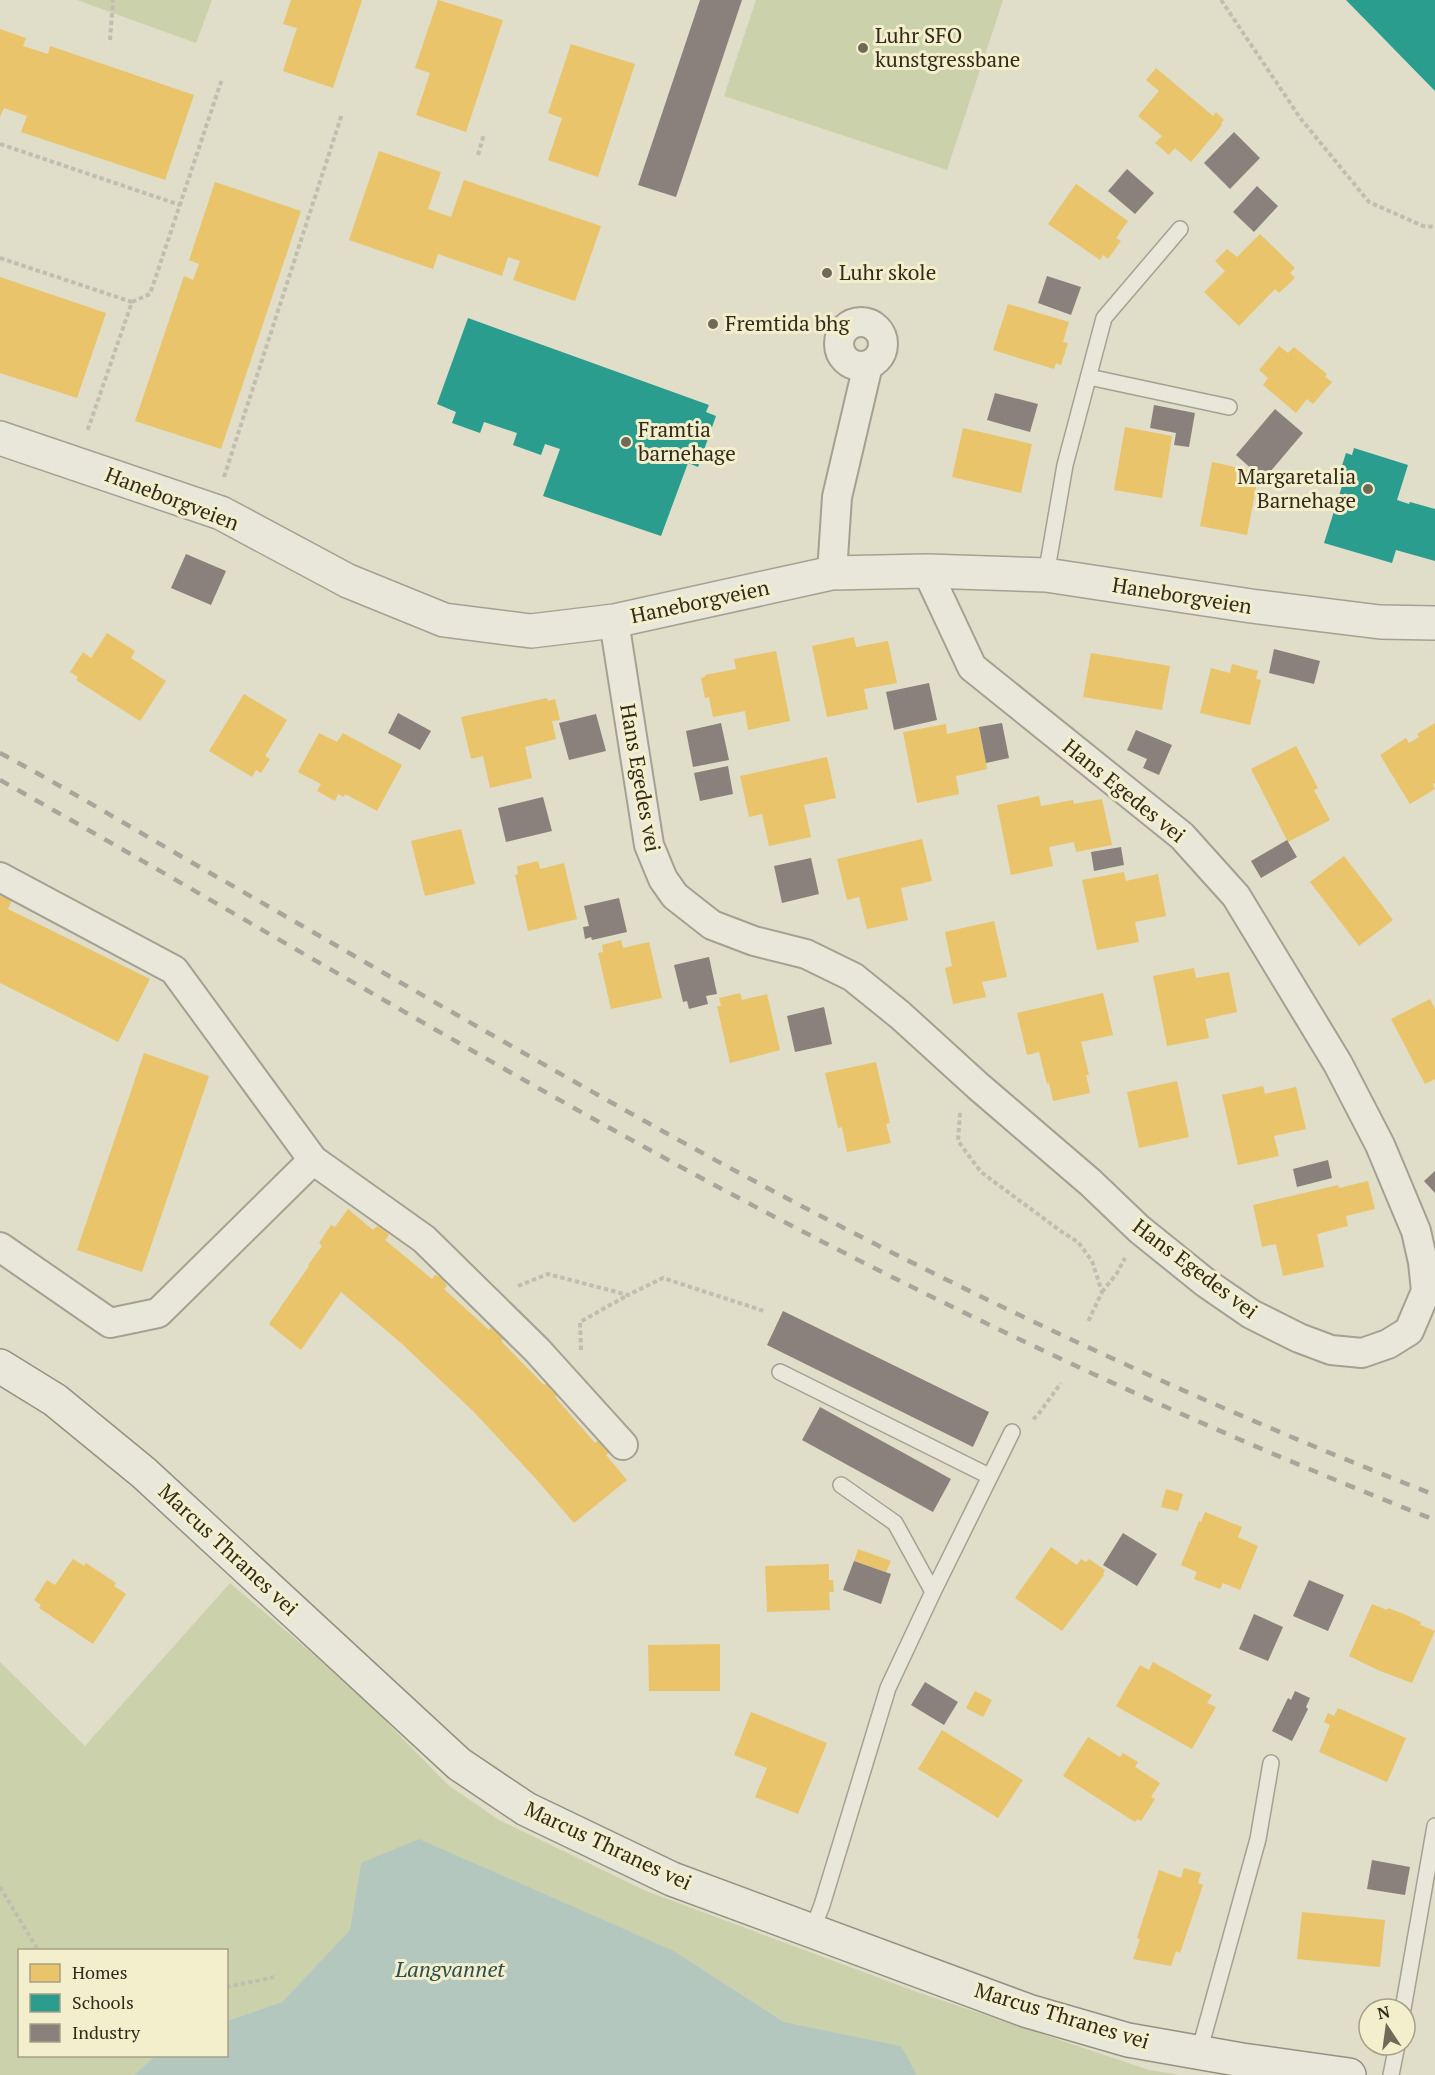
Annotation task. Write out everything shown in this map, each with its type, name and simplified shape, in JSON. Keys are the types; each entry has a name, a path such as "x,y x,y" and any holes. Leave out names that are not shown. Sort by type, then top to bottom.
{"main road":[{"name":"Haneborgveien","path":"0,438 221,513 348,581 444,620 531,631 614,621 832,573 927,571 1046,575 1262,608 1380,622 1435,623"},
{"name":"Marcus Thranes vei","path":"0,1366 55,1400 144,1473 459,1764 526,1809 672,1879 1028,2011 1128,2040 1349,2075"}],"street":[{"path":"832,573 837,497 868,365"},
{"name":"Hans Egedes vei","path":"614,621 649,845 663,879 675,896 712,925 754,941 806,954 853,977 900,1015 1091,1183 1139,1229 1206,1283 1251,1314 1299,1338 1331,1350 1362,1353 1388,1344 1409,1331 1426,1291 1423,1262 1416,1232 1380,1145 1338,1064 1236,896 1182,836 972,667 927,571"},
{"path":"0,877 174,970 313,1160 424,1239 537,1350 623,1445"},
{"path":"0,1247 110,1323 158,1313 313,1160"}],"lane":[{"path":"1046,575 1065,465 1104,318 1180,229"},
{"path":"1089,377 1229,407"},
{"path":"780,1372 989,1476"},
{"path":"812,1931 888,1688 1012,1432"},
{"path":"841,1485 894,1523 933,1592"},
{"path":"1199,2052 1258,1839 1271,1763"},
{"path":"1405,1997 1435,1826"},
{"path":"1391,2075 1394,2057"}],"path":[{"path":"110,40 113,0"},
{"path":"1221,0 1301,119 1369,202 1423,226 1435,227"},
{"path":"0,258 132,302 150,294 222,79"},
{"path":"221,486 342,114"},
{"path":"478,155 484,134"},
{"path":"0,144 180,205"},
{"path":"86,436 132,302"},
{"path":"978,1086 960,1114 958,1142 981,1172 1078,1242 1092,1260 1102,1292"},
{"path":"1088,1322 1102,1292 1118,1273 1139,1229"},
{"path":"485,1299 548,1274 628,1295"},
{"path":"582,1400 580,1322 628,1295 663,1278 764,1311"},
{"path":"1012,1432 1037,1416 1061,1383"},
{"path":"0,1887 37,1949"},
{"path":"228,1987 275,1977"}],"green space":[{"path":"77,0 212,0 196,43"},
{"name":"Luhr SFO kunstgressbane","path":"756,0 1003,0 947,170 724,96"},
{"path":"230,1583 356,1691 448,1785 499,1820 646,1891 917,1992 1149,2070 1180,2075 917,2075 900,2046 784,2022 674,1951 361,1863 351,1930 282,2002 228,2021 228,1949 18,1949 18,2057 154,2057 134,2075 0,2075 0,1662 85,1746"}],"water":[{"name":"Langvannet","path":"419,1839 674,1951 784,2022 901,2046 917,2075 134,2075 154,2057 228,2057 228,2021 282,2002 350,1930 361,1863"}],"building: Homes":[{"path":"291,0 362,0 333,88 283,71 297,28 283,24"},
{"path":"438,0 503,20 466,132 416,115 430,73 415,68"},
{"path":"0,29 26,38 23,46 48,54 50,46 194,95 165,180 21,132 27,116 4,108 0,117"},
{"path":"571,44 635,64 598,177 548,160 562,118 548,113"},
{"path":"1156,68 1213,116 1216,112 1224,120 1191,162 1175,148 1169,155 1155,143 1162,136 1138,116 1159,91 1146,80"},
{"path":"379,151 441,172 428,209 451,217 464,180 601,226 575,301 513,280 520,261 508,257 502,276 438,254 433,269 349,240"},
{"path":"215,182 301,211 221,449 135,421 184,276 193,280 199,264 189,260"},
{"path":"1076,184 1128,221 1116,238 1121,241 1108,259 1103,255 1100,260 1048,224"},
{"path":"1260,234 1295,268 1290,273 1295,278 1279,293 1275,289 1239,326 1204,292 1225,271 1215,261 1227,249 1237,257"},
{"path":"0,277 106,313 77,398 0,373"},
{"path":"1008,304 1069,322 1063,342 1068,343 1061,365 1056,363 1054,369 993,350"},
{"path":"1279,346 1288,353 1294,347 1327,374 1325,377 1332,382 1313,404 1307,399 1296,413 1263,385 1268,378 1259,370"},
{"path":"1125,427 1172,436 1162,498 1114,490"},
{"path":"963,428 1032,444 1021,493 952,477"},
{"path":"1212,462 1259,472 1247,535 1200,526"},
{"path":"107,633 135,651 131,658 166,681 140,721 76,680 78,677 70,672 83,652 91,658"},
{"path":"854,637 856,647 888,641 897,683 864,689 868,709 827,717 812,646"},
{"path":"776,651 790,721 748,730 745,711 713,717 709,697 705,698 701,678 705,675 736,669 734,659"},
{"path":"1091,653 1170,666 1162,710 1083,697"},
{"path":"1232,664 1258,671 1256,679 1261,680 1250,725 1200,713 1211,668 1230,673"},
{"path":"244,694 287,720 265,756 270,759 261,773 256,770 252,777 209,751"},
{"path":"547,698 548,701 555,699 560,720 552,721 556,739 525,747 532,778 490,788 483,756 471,759 461,717"},
{"path":"1435,723 1435,783 1433,784 1435,789 1410,804 1380,755 1406,738 1409,743 1419,737 1417,734"},
{"path":"946,724 947,734 979,727 987,769 956,776 959,794 917,803 903,732"},
{"path":"319,733 337,742 343,733 402,765 377,811 345,794 344,797 338,794 335,801 317,791 321,784 298,772"},
{"path":"1296,746 1318,788 1314,790 1330,820 1288,842 1251,769"},
{"path":"827,757 836,798 804,805 811,837 769,846 762,814 749,817 740,776"},
{"path":"1039,796 1041,806 1073,800 1074,804 1102,799 1112,845 1076,852 1074,842 1049,847 1053,866 1011,875 997,805"},
{"path":"461,829 475,884 425,896 411,841"},
{"path":"922,839 932,881 901,888 908,920 867,929 859,897 847,900 837,859"},
{"path":"1344,856 1393,920 1359,946 1310,882"},
{"path":"538,861 540,869 564,863 577,919 528,931 515,875 518,874 517,866"},
{"path":"1124,872 1126,881 1158,874 1166,916 1135,922 1139,942 1097,950 1082,880"},
{"path":"0,894 12,900 8,909 150,979 118,1042 0,983"},
{"path":"994,921 1007,977 982,982 986,997 953,1004 945,968 952,966 945,932"},
{"path":"621,940 623,948 649,942 662,998 611,1009 598,953 603,952 602,945"},
{"path":"1194,968 1196,978 1229,972 1237,1012 1205,1019 1209,1038 1167,1046 1153,976"},
{"path":"740,993 742,1000 767,994 780,1050 730,1063 717,1006 721,1006 719,998"},
{"path":"1103,993 1113,1035 1081,1042 1089,1075 1086,1075 1090,1093 1053,1101 1039,1052 1027,1055 1017,1013"},
{"path":"1430,999 1435,1009 1435,1079 1425,1084 1391,1019"},
{"path":"144,1053 209,1076 142,1272 77,1250"},
{"path":"876,1062 890,1123 886,1124 891,1143 847,1152 842,1127 838,1128 825,1073"},
{"path":"1177,1081 1189,1137 1139,1148 1127,1092"},
{"path":"1263,1086 1265,1094 1296,1087 1306,1129 1274,1136 1279,1156 1238,1165 1222,1095"},
{"path":"1368,1181 1375,1209 1346,1216 1348,1226 1317,1234 1324,1267 1283,1276 1276,1244 1262,1247 1253,1205 1338,1185 1339,1188"},
{"path":"348,1209 373,1230 377,1226 381,1228 383,1226 389,1235 385,1240 432,1279 435,1275 440,1277 442,1275 447,1286 444,1289 489,1330 492,1326 498,1329 504,1338 501,1341 544,1385 548,1382 559,1394 555,1397 595,1443 599,1440 607,1447 610,1452 606,1455 627,1480 574,1523 474,1412 401,1343 341,1292 301,1350 269,1324 322,1246 319,1243 331,1225 335,1227"},
{"path":"1166,1489 1183,1494 1178,1511 1161,1507"},
{"path":"1205,1512 1242,1527 1238,1537 1258,1546 1240,1590 1223,1583 1220,1589 1194,1579 1197,1572 1181,1565"},
{"path":"1051,1547 1077,1565 1081,1559 1086,1562 1089,1559 1105,1570 1104,1575 1062,1631 1015,1598"},
{"path":"858,1549 891,1561 886,1572 854,1561"},
{"path":"73,1559 84,1566 86,1563 116,1583 114,1586 126,1594 93,1644 39,1608 41,1605 34,1600 47,1580 55,1585"},
{"path":"829,1564 829,1580 833,1580 834,1592 829,1592 830,1610 767,1612 765,1566"},
{"path":"1372,1604 1404,1614 1421,1622 1420,1625 1435,1631 1412,1683 1349,1656"},
{"path":"720,1644 720,1691 649,1691 648,1645"},
{"path":"1153,1662 1212,1695 1207,1703 1216,1707 1192,1749 1116,1706 1140,1665 1149,1670"},
{"path":"975,1691 992,1700 983,1717 966,1708"},
{"path":"1338,1708 1406,1738 1387,1782 1319,1752 1330,1725 1324,1722 1328,1713 1334,1716"},
{"path":"751,1712 827,1743 798,1814 755,1797 767,1768 734,1755"},
{"path":"942,1730 1023,1780 998,1818 918,1769"},
{"path":"1088,1737 1120,1757 1123,1753 1138,1762 1135,1767 1160,1783 1151,1797 1155,1799 1141,1821 1137,1819 1135,1822 1063,1776"},
{"path":"1184,1868 1201,1873 1198,1883 1203,1885 1180,1953 1176,1951 1171,1966 1133,1959 1140,1939 1137,1938 1159,1870 1181,1878"},
{"path":"1302,1912 1385,1920 1380,1967 1297,1959"}],"building: Schools":[{"path":"1346,0 1435,0 1435,91"},
{"path":"468,318 709,405 706,412 716,416 698,467 688,463 661,536 543,496 560,449 545,444 541,455 513,445 517,433 484,422 480,433 452,423 456,412 437,404"},
{"path":"1354,448 1408,465 1397,500 1435,509 1435,561 1396,550 1392,563 1324,543 1342,486 1336,484 1346,453 1352,455"}],"building: Industry":[{"path":"700,0 742,0 676,197 638,185"},
{"path":"1234,132 1260,158 1230,189 1204,163"},
{"path":"1127,169 1154,193 1135,214 1108,191"},
{"path":"1257,186 1278,206 1254,232 1233,212"},
{"path":"1047,276 1081,287 1071,315 1038,303"},
{"path":"995,393 1038,404 1030,432 987,420"},
{"path":"1154,405 1195,413 1189,447 1174,445 1176,433 1150,428"},
{"path":"1275,409 1303,433 1264,479 1259,472 1254,471 1236,455"},
{"path":"186,554 226,571 211,605 171,588"},
{"path":"1274,649 1320,661 1314,684 1269,673"},
{"path":"929,683 937,720 894,730 886,692"},
{"path":"398,713 431,731 420,750 388,733"},
{"path":"596,714 606,751 569,760 559,723"},
{"path":"721,723 729,760 693,767 686,731"},
{"path":"1002,723 1009,758 986,763 979,727"},
{"path":"1136,730 1172,745 1159,775 1143,768 1147,759 1127,750"},
{"path":"728,766 733,794 700,801 694,773"},
{"path":"543,797 552,831 506,842 498,808"},
{"path":"1287,840 1297,857 1261,878 1251,861"},
{"path":"1121,847 1124,865 1094,871 1091,852"},
{"path":"811,858 819,894 782,903 774,866"},
{"path":"619,898 627,932 592,940 591,937 585,939 583,927 589,926 584,906"},
{"path":"709,957 717,994 706,996 708,1004 689,1009 687,1001 683,1002 674,965"},
{"path":"824,1007 832,1044 795,1052 787,1016"},
{"path":"1328,1160 1332,1178 1297,1187 1293,1169"},
{"path":"1435,1171 1435,1193 1424,1181"},
{"path":"783,1311 989,1412 973,1447 767,1345"},
{"path":"820,1407 951,1479 933,1512 802,1440"},
{"path":"1123,1533 1157,1554 1137,1586 1103,1565"},
{"path":"854,1561 891,1574 881,1604 843,1590"},
{"path":"1309,1580 1344,1595 1328,1631 1293,1616"},
{"path":"1254,1614 1283,1627 1268,1661 1239,1649"},
{"path":"925,1682 958,1702 944,1725 911,1705"},
{"path":"1295,1691 1310,1698 1306,1707 1308,1709 1292,1741 1272,1731 1288,1698 1291,1700"},
{"path":"1372,1860 1410,1867 1405,1895 1367,1889"}],"railway":[{"path":"0,753 577,1083 795,1202 1065,1337 1249,1419 1435,1495"},
{"path":"0,780 480,1055 673,1163 852,1257 1016,1338 1182,1414 1435,1520"}],"place":[{"name":"Luhr SFO kunstgressbane","path":"863,48"},
{"name":"Luhr skole","path":"827,273"},
{"name":"Fremtida bhg","path":"713,324"},
{"name":"Framtia barnehage","path":"626,442"},
{"name":"Margaretalia Barnehage","path":"1368,489"}]}
